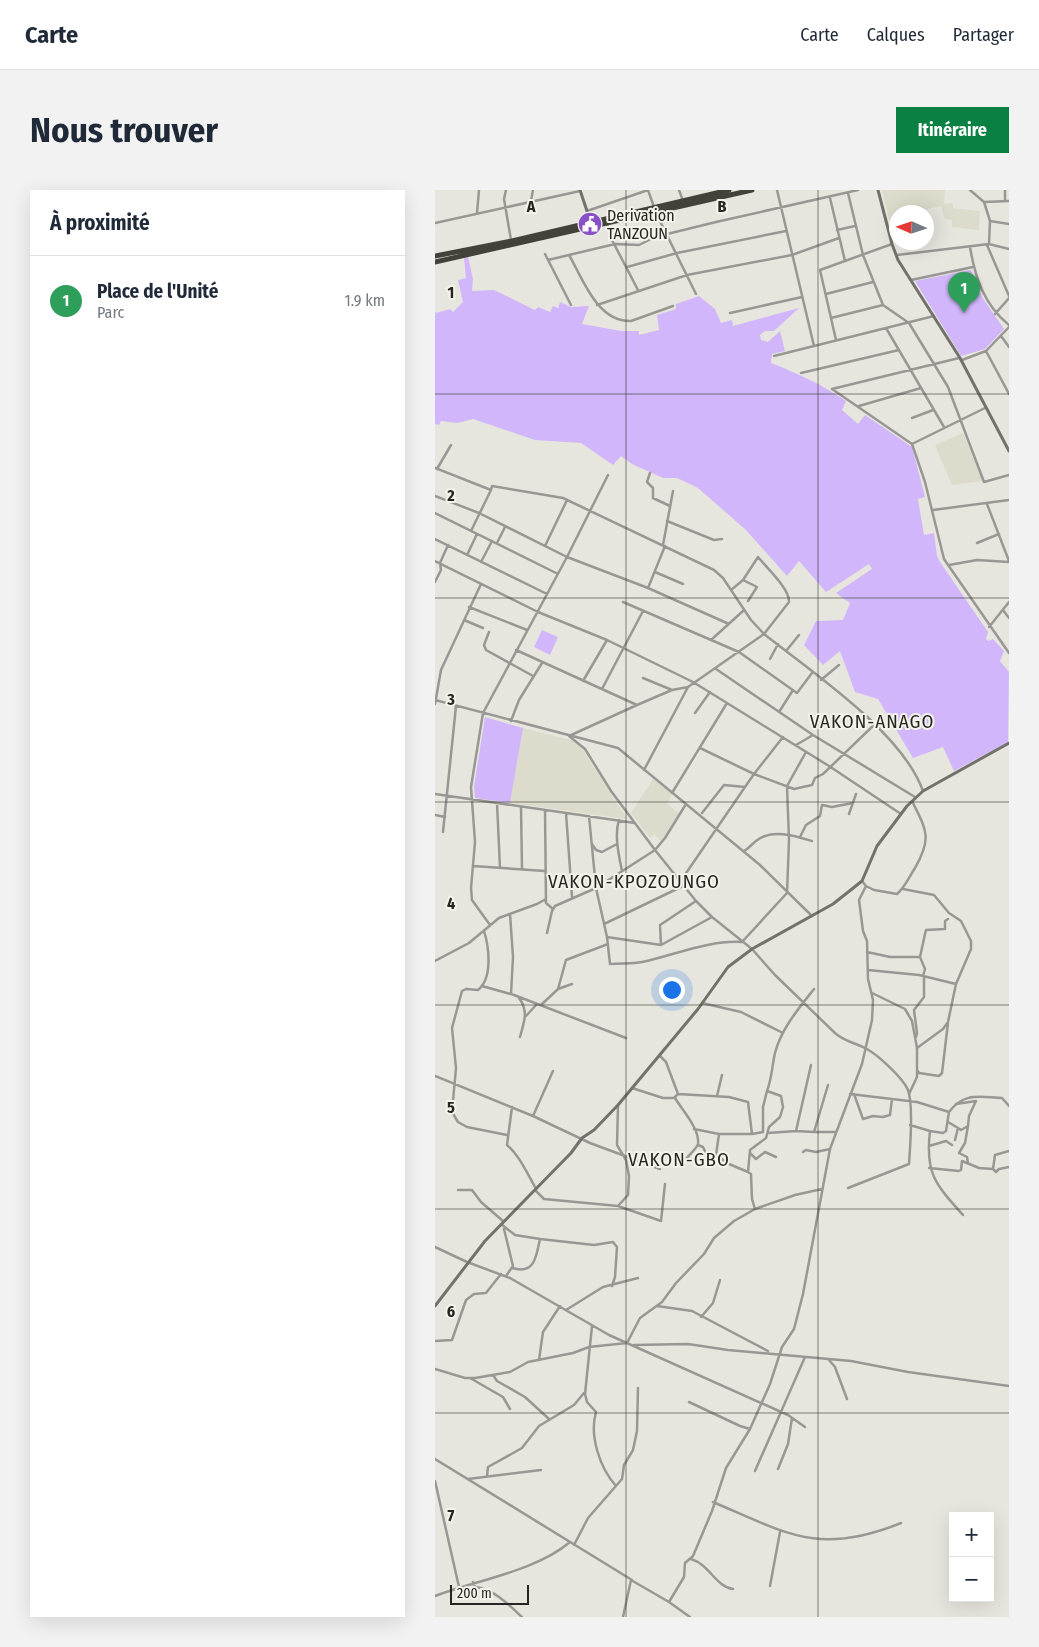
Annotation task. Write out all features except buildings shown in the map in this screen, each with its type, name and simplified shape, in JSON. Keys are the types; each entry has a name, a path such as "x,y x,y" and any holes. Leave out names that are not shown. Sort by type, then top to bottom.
{"highway":[{"path":"435,256 591,224 607,223 709,192 729,190"},
{"path":"435,262 654,209 752,190"}],"main road":[{"path":"878,190 889,236"},
{"path":"580,191 591,224"},
{"path":"893,250 961,359 1009,451"},
{"path":"435,1306 467,1262 502,1223 571,1153 582,1138 594,1130 618,1105 702,1003 723,971 752,949 839,901 862,881 873,854 915,797 1009,743"}],"street":[{"path":"477,213 479,190"},
{"path":"506,190 504,199 511,241"},
{"path":"531,202 533,190"},
{"path":"587,211 648,190 665,235 677,253 696,294"},
{"path":"679,190 683,201"},
{"path":"777,190 813,346"},
{"path":"548,260 615,244 639,245 665,235 858,190"},
{"path":"970,190 983,202 990,221 988,244 1009,297 995,314"},
{"path":"1005,190 1005,200"},
{"path":"435,223 580,191"},
{"path":"848,193 863,255 883,306 909,323 948,387 985,482 1009,475"},
{"path":"830,198 845,261"},
{"path":"983,202 1009,200"},
{"path":"990,221 1009,224"},
{"path":"607,223 615,244 638,290"},
{"path":"837,230 855,226"},
{"path":"627,267 677,253 787,231"},
{"path":"597,305 687,275 792,255 839,238"},
{"path":"895,255 988,244 1009,249"},
{"path":"837,340 820,270 889,245"},
{"path":"970,247 973,267 987,302 995,314 1009,326 1001,336 986,351 961,359 832,390 859,406 912,444 933,510 941,550 989,627 1009,654"},
{"path":"545,254 571,305"},
{"path":"569,255 597,305 624,321 673,306"},
{"path":"911,280 973,267"},
{"path":"826,294 873,282"},
{"path":"730,314 802,297"},
{"path":"831,318 883,306"},
{"path":"774,356 934,316"},
{"path":"886,328 944,428"},
{"path":"1001,336 1009,346"},
{"path":"801,373 899,350"},
{"path":"986,351 1009,394"},
{"path":"859,406 921,388"},
{"path":"912,444 985,408"},
{"path":"912,418 933,410"},
{"path":"451,446 436,469 491,490"},
{"path":"650,473 647,482 653,488 653,498 670,506"},
{"path":"490,925 472,900 475,842 471,787 483,713 567,557 608,475"},
{"path":"471,531 492,486 567,500 714,570 731,590 744,611 764,634 857,706 903,756 919,779 923,791"},
{"path":"648,588 664,545 673,491"},
{"path":"435,496 479,513 567,557 648,588 729,624"},
{"path":"545,546 567,500"},
{"path":"933,510 1009,500"},
{"path":"949,565 977,560 1009,561 987,504"},
{"path":"435,513 558,574"},
{"path":"667,521 714,540 722,539"},
{"path":"497,544 506,526"},
{"path":"467,555 477,534"},
{"path":"977,543 999,534"},
{"path":"435,539 547,594"},
{"path":"481,562 492,541"},
{"path":"435,582 441,570 439,563 448,546"},
{"path":"644,770 688,687 764,634 787,607 789,598 778,580 757,557 743,580 731,590"},
{"path":"435,560 538,612 607,640 693,682 796,745 901,814"},
{"path":"655,572 683,584"},
{"path":"743,580 757,587 748,601"},
{"path":"481,584 441,670 435,701 615,747 744,851 812,916"},
{"path":"623,602 739,652 797,693 812,673"},
{"path":"989,627 1009,602"},
{"path":"469,607 527,630"},
{"path":"1003,610 1009,618"},
{"path":"602,689 643,611"},
{"path":"711,640 744,611"},
{"path":"464,620 483,628"},
{"path":"489,632 484,647 491,653 533,676"},
{"path":"786,651 799,635"},
{"path":"583,681 607,640"},
{"path":"770,659 778,644"},
{"path":"516,650 637,705"},
{"path":"511,721 542,662"},
{"path":"821,680 839,665"},
{"path":"716,669 813,735 915,797"},
{"path":"643,678 672,690"},
{"path":"569,736 672,690 688,687"},
{"path":"779,712 793,690"},
{"path":"695,712 710,692"},
{"path":"672,793 727,703"},
{"path":"443,832 456,706"},
{"path":"700,748 754,774 794,789 812,785 815,778 823,774 829,766 874,725"},
{"path":"796,745 813,735"},
{"path":"569,736 585,749 608,786 635,823 696,901 712,917 752,949 846,1042 867,1048 895,1073 908,1091 912,1139 909,1164 848,1188"},
{"path":"680,882 716,827 733,807 754,774 783,737"},
{"path":"742,942 787,891 789,833 787,787 806,752"},
{"path":"702,813 724,785 745,787"},
{"path":"435,794 635,823"},
{"path":"849,814 856,794"},
{"path":"862,881 866,886 874,890 895,894 903,889 923,854 927,838 926,828 911,801"},
{"path":"497,803 500,868"},
{"path":"800,837 807,825 820,816 822,806 832,807 853,803"},
{"path":"547,933 553,909 572,897 596,888 655,850 686,804"},
{"path":"521,807 522,869"},
{"path":"545,810 546,899 548,906 553,909"},
{"path":"566,813 572,897"},
{"path":"435,815 445,817"},
{"path":"589,816 596,888 607,937 610,964 641,962 694,948 730,941 742,942"},
{"path":"619,820 619,840 617,844 622,871"},
{"path":"744,851 761,838 789,833 812,841"},
{"path":"591,844 596,850 602,852 617,844"},
{"path":"473,866 545,871"},
{"path":"604,924 683,886"},
{"path":"669,1602 684,1577 686,1561 691,1559 702,1537 726,1468 750,1429 784,1343 793,1329 803,1294 830,1150 835,1132 852,1094 867,1048 873,1007 859,900 866,886"},
{"path":"903,889 933,895 949,914 961,921 968,932 971,949 956,984 948,1022 942,1073 939,1076 919,1073 916,1069"},
{"path":"435,961 460,949 490,925 510,914 546,899"},
{"path":"661,945 660,925 696,901"},
{"path":"510,914 513,972 511,994"},
{"path":"607,937 661,945 712,917"},
{"path":"915,1038 917,1033 914,1010 925,997 925,970 920,957 926,930 945,929 945,921 949,919"},
{"path":"484,931 488,961 482,986 477,990 466,989 462,992 453,1021 456,1068 451,1109 458,1122 477,1130 507,1135"},
{"path":"558,989 566,960 608,944"},
{"path":"867,952 890,957 920,957"},
{"path":"868,970 924,977 956,984"},
{"path":"541,1006 558,989 572,984"},
{"path":"482,986 518,996 626,1038"},
{"path":"694,1129 719,1134 763,1132 763,1107 773,1077 775,1053 783,1033 814,989"},
{"path":"872,993 905,1009 912,1021 917,1048 917,1077 909,1096"},
{"path":"518,996 525,1007 525,1017 520,1038"},
{"path":"702,1003 741,1012 783,1033"},
{"path":"525,1017 537,1004"},
{"path":"917,1048 939,1033 948,1022"},
{"path":"659,1054 666,1062 678,1094"},
{"path":"796,1132 811,1065"},
{"path":"533,1116 553,1071"},
{"path":"717,1096 723,1075"},
{"path":"435,1076 512,1107 621,1155 660,1169"},
{"path":"814,1132 828,1085"},
{"path":"632,1088 663,1098 675,1098"},
{"path":"748,1172 751,1148 763,1141 769,1127 780,1117 783,1107 781,1096 767,1091"},
{"path":"678,1094 744,1099 749,1102 752,1134"},
{"path":"675,1098 678,1094"},
{"path":"852,1094 909,1101 949,1112"},
{"path":"852,1094 863,1120 873,1116 883,1117 890,1115 892,1099"},
{"path":"910,1125 943,1133 948,1122 949,1112 955,1104 965,1097 1002,1098 1009,1106"},
{"path":"968,1163 967,1157 959,1152 965,1143 969,1116 980,1097"},
{"path":"675,1098 694,1129 698,1145"},
{"path":"955,1104 976,1102"},
{"path":"618,1105 617,1145 623,1153 621,1155 627,1166 628,1195 618,1206"},
{"path":"512,1107 507,1145 517,1154 523,1169 544,1199 618,1206 661,1221 665,1184"},
{"path":"948,1122 961,1130 968,1126"},
{"path":"955,1140 958,1128"},
{"path":"930,1130 929,1168 947,1197 963,1214"},
{"path":"768,1133 835,1132"},
{"path":"719,1134 719,1147 716,1154 719,1161"},
{"path":"929,1146 946,1141 952,1145"},
{"path":"686,1159 698,1145"},
{"path":"698,1145 703,1147 706,1152 705,1160"},
{"path":"803,1152 806,1150 816,1152 830,1150"},
{"path":"993,1169 995,1155 1009,1151"},
{"path":"749,1152 756,1159 765,1152 776,1157"},
{"path":"718,1157 751,1174 752,1199 755,1210"},
{"path":"929,1168 959,1171 963,1161 979,1168 993,1169 996,1172 999,1169 1009,1167"},
{"path":"629,1344 640,1318 656,1306 704,1254 714,1238 730,1224 755,1210 795,1195 822,1189"},
{"path":"458,1190 472,1190 502,1223 512,1268 506,1276"},
{"path":"504,1228 515,1235 540,1239 594,1245 610,1242 616,1244 615,1277 611,1286"},
{"path":"512,1268 523,1271 528,1270 533,1264 540,1239"},
{"path":"435,1247 467,1262 506,1276 592,1326 779,1411 805,1427"},
{"path":"435,1341 452,1340 466,1300 474,1294 486,1293 501,1274"},
{"path":"566,1310 603,1288 638,1278"},
{"path":"701,1317 713,1303 720,1280"},
{"path":"539,1360 543,1332 560,1306"},
{"path":"656,1306 687,1310 771,1352"},
{"path":"592,1326 585,1392 587,1402 595,1410 593,1426 599,1456 610,1479 616,1486"},
{"path":"470,1378 510,1372 519,1365 573,1353 589,1347 629,1344 682,1344 733,1351 771,1352 829,1359 1009,1386"},
{"path":"755,1471 779,1411 805,1357"},
{"path":"829,1359 835,1367 847,1399"},
{"path":"435,1369 470,1378 503,1397 510,1409"},
{"path":"493,1375 497,1381 525,1397 549,1419"},
{"path":"574,1545 589,1518 622,1479 624,1465 633,1450 637,1431 638,1388"},
{"path":"487,1476 488,1467 522,1448 539,1426 574,1405 585,1392"},
{"path":"689,1402 750,1429"},
{"path":"778,1469 788,1444 793,1418"},
{"path":"435,1459 662,1598"},
{"path":"466,1479 541,1470"},
{"path":"435,1481 459,1586"},
{"path":"713,1502 780,1532 812,1540 846,1540 901,1523"},
{"path":"770,1586 780,1532"},
{"path":"435,1596 459,1586 527,1566 555,1553 571,1542"},
{"path":"691,1559 709,1569 721,1584 733,1589"},
{"path":"623,1617 631,1580 669,1602 690,1617"},
{"path":"473,1582 475,1587 484,1589 501,1598 522,1617"}],"shaded area":[{"path":"882,190 945,190 944,204 953,203 953,208 980,211 979,230 952,227 952,220 945,219 941,206 934,208 934,205 889,205 889,219"},
{"path":"468,257 473,279 472,291 494,290 535,310 538,307 550,312 553,306 558,308 560,302 571,307 589,306 582,324 621,331 639,331 639,335 659,330 657,315 676,309 676,304 699,296 715,309 721,323 732,320 733,326 799,308 774,331 765,331 760,335 761,340 768,342 780,331 785,351 772,354 771,363 810,380 846,401 842,410 858,424 865,415 912,447 925,497 918,499 924,535 934,533 937,556 940,562 988,632 986,639 988,641 993,639 1004,651 1000,661 1009,672 1008,742 954,771 943,747 913,758 878,699 855,692 840,651 823,665 804,645 816,621 843,620 850,603 836,593 872,569 869,564 826,592 799,561 787,576 746,530 698,488 677,478 663,478 632,464 621,456 613,465 581,443 535,440 473,419 457,423 441,421 439,425 435,424 435,311 436,313 450,309 453,312 463,302 458,280 466,278 464,258"},
{"path":"971,270 982,297 1004,329 985,349 961,356 915,281"},
{"path":"963,433 983,481 952,485 935,445"},
{"path":"542,630 558,637 550,655 534,647"},
{"path":"485,717 523,728 510,803 475,798 474,787"},
{"path":"523,728 575,741 579,744 627,819 510,803"},
{"path":"653,779 672,794 667,804 679,813 661,841 654,834 650,838 631,813"}],"place":[{"name":"Derivation TANZOUN","path":"590,224"},
{"name":"Place de l'Unité","path":"964,313"}],"district":[{"name":"VAKON-ANAGO","path":"872,721"},
{"name":"VAKON-KPOZOUNGO","path":"634,881"},
{"name":"VAKON-GBO","path":"679,1159"}]}
